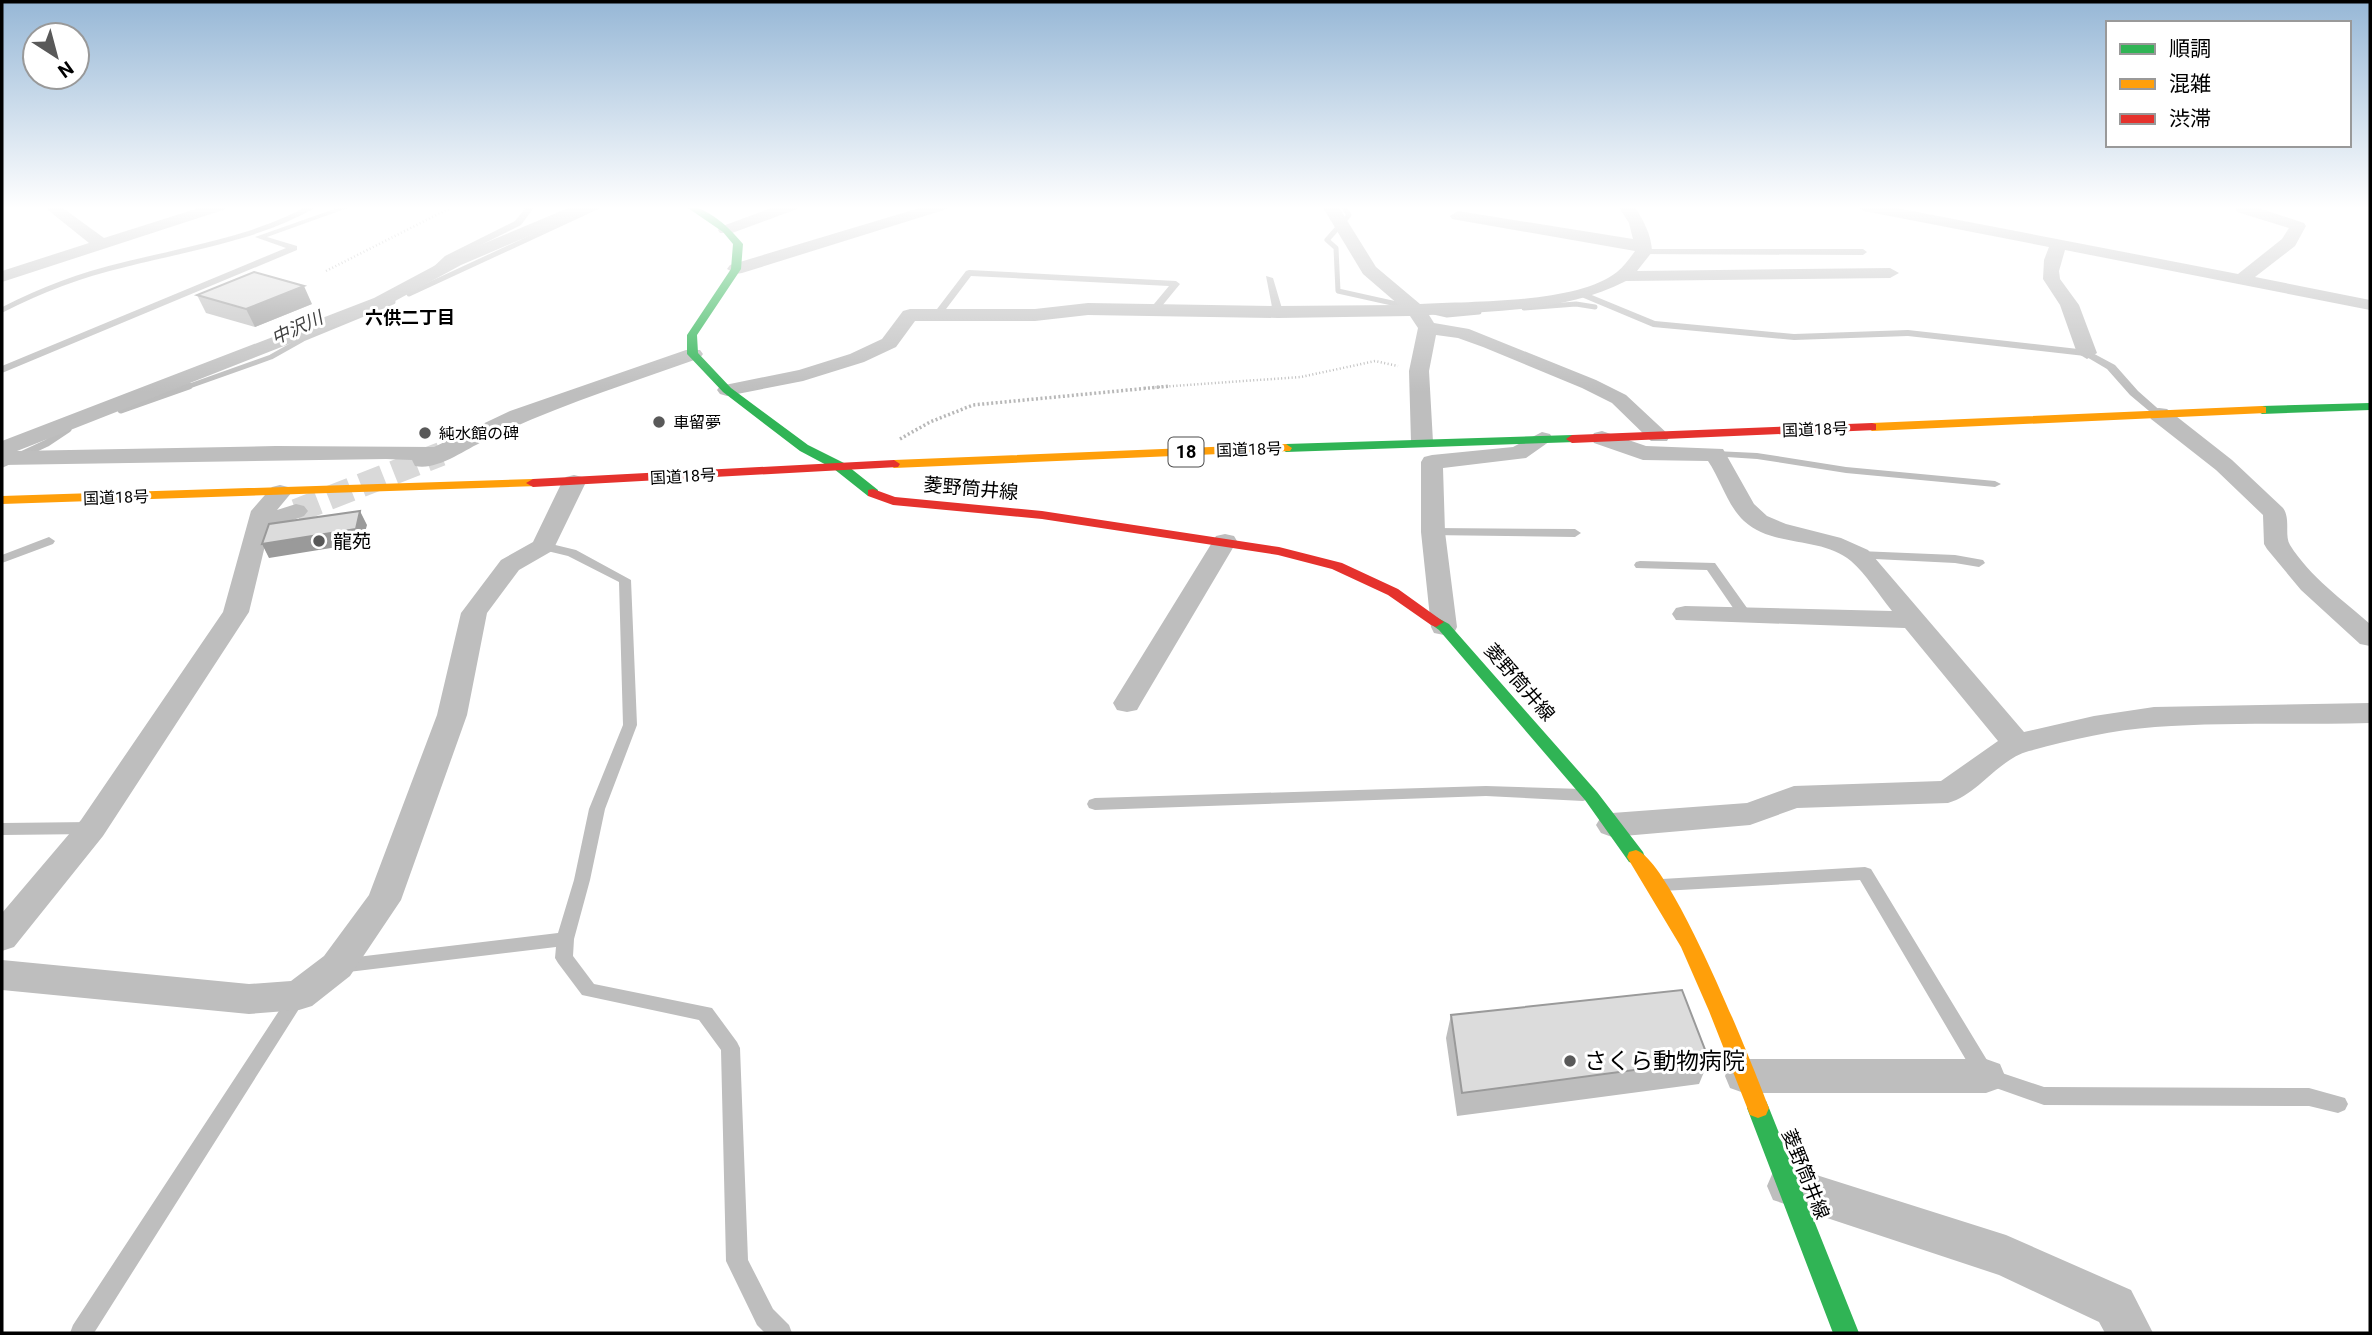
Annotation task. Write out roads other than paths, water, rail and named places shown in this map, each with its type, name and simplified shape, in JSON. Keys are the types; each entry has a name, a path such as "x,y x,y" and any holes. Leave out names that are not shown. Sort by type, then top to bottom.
{"main road":[{"path":"693,354 692,335 736,269"},
{"name":"菱野筒井線","path":"693,354 727,390 804,448 846,466 869,492 893,501 1042,515 1225,541 1338,566 1393,592 1444,627 1591,796 1657,885 1715,997 1846,1333"},
{"name":"国道18号","path":"2,500 288,501 846,466 1422,442 1659,436 2370,405"}],"street":[{"path":"2,277 29,268"},
{"path":"2,455 380,302 443,268"},
{"path":"1368,268 1416,310 1428,328 1419,371 1422,442"},
{"path":"1623,276 1629,268"},
{"path":"2051,268 2052,284 2074,314 2077,331 2087,352"},
{"path":"2184,268 2370,305"},
{"path":"2242,279 2256,268"},
{"path":"727,390 803,375 857,358 889,343 910,315 1035,315 1088,309 1278,312 1416,310 1533,303 1582,294 1623,276 1890,273"},
{"path":"1428,328 1462,334 1490,343 1589,384 1619,399 1659,436"},
{"path":"416,464 518,416 693,354"},
{"path":"2159,414 2224,465 2275,513 2276,544 2310,585 2370,638"},
{"path":"1602,438 1643,453 1715,454 1723,464 1730,484 1752,517 1772,527 1832,543 1859,555 2017,744"},
{"path":"1444,627 1433,532 1432,462 1518,453 1542,439"},
{"path":"2,455 228,455 335,450 441,454"},
{"path":"2,975 250,999 299,995 337,966 384,900 452,715 474,612 510,565 543,546 574,482"},
{"path":"2,937 92,828 236,612 263,511 288,501"},
{"path":"1127,704 1225,541"},
{"path":"1685,614 1915,621"},
{"path":"1612,825 1750,814 1794,797 1948,792 2002,751 2017,744 2094,726 2154,717 2370,713"},
{"path":"1744,1076 1986,1076"},
{"path":"1788,1186 2006,1256 2115,1306 2130,1333"}],"lane":[{"path":"2,370 67,340 244,268"},
{"path":"428,275 436,268"},
{"path":"937,315 969,273 1176,284 1154,310"},
{"path":"1269,278 1278,312"},
{"path":"1582,294 1653,324 1794,337 1908,333 2087,352 2111,367 2134,393 2159,414"},
{"path":"1715,454 1757,456 1846,470 1995,484"},
{"path":"1433,532 1575,533"},
{"path":"2,559 49,541"},
{"path":"543,546 572,553 625,580 629,636 630,725 597,809 582,880 565,939 564,958 588,990 705,1013 730,1048 737,1262 765,1317 780,1333"},
{"path":"1859,555 1955,559 1979,563"},
{"path":"1640,565 1711,566 1745,615"},
{"path":"1095,804 1486,790 1591,796"},
{"path":"2,829 92,828"},
{"path":"1657,885 1865,873 1986,1076 2044,1096 2309,1097 2338,1104"},
{"path":"337,966 565,939"},
{"path":"81,1333 299,995"}],"waterway":[{"path":"2,310 76,278 110,268"},
{"name":"中沢川","path":"409,294 464,268"},
{"path":"1337,268 1338,291 1410,307"},
{"name":"中沢川","path":"184,388 271,357 303,339 393,302"},
{"path":"1524,308 1576,304 1595,307"},
{"path":"1434,312 1447,315 1479,312"},
{"name":"中沢川","path":"121,410 189,386"},
{"name":"中沢川","path":"2,464 47,443 68,429"}],"tunnel":[{"path":"296,511 441,454"}],"place":[{"name":"車留夢","path":"659,422"},
{"name":"純水館の碑","path":"425,433"},
{"name":"龍苑","path":"319,541"},
{"name":"さくら動物病院","path":"1570,1061"}],"district":[{"name":"六供二丁目","path":"410,318"}]}
